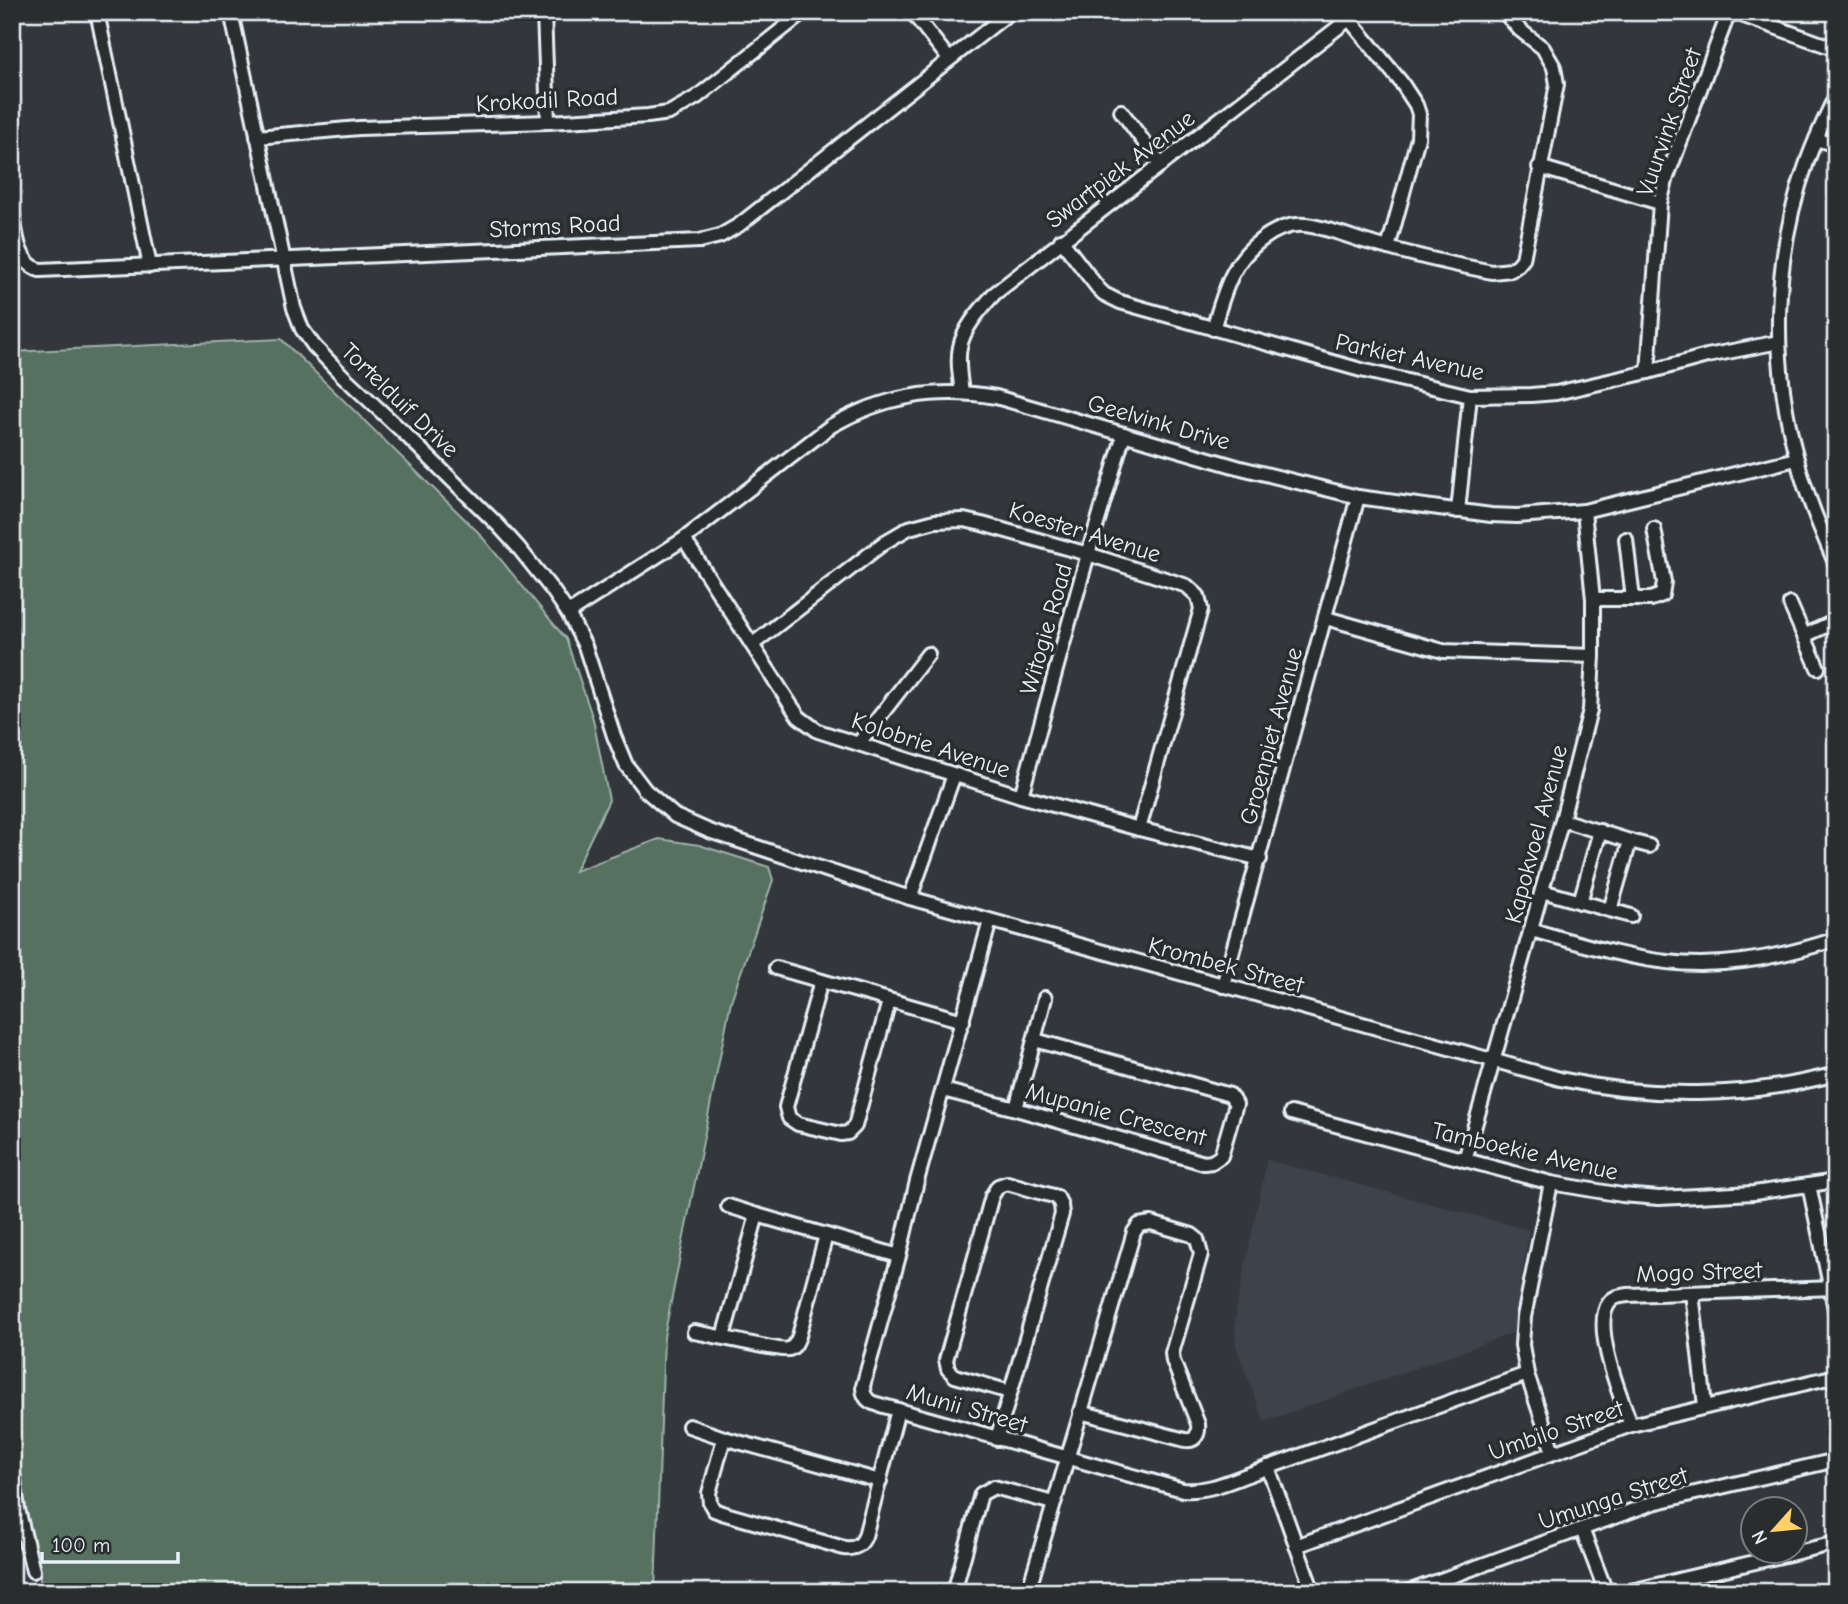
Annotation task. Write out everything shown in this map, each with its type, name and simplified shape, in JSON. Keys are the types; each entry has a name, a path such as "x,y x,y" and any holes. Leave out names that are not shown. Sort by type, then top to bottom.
{"street":[{"path":"97,12 150,266"},
{"name":"Tortelduif Drive","path":"231,12 294,308 302,329 342,375 498,525 568,612 585,646 620,750 633,775"},
{"path":"544,12 548,122"},
{"name":"Krokodil Road","path":"257,137 359,128 548,122 669,113 697,97 804,12"},
{"path":"912,12 949,59"},
{"name":"Storms Road","path":"12,209 21,250 27,264 40,270 712,239 739,225 1010,12"},
{"path":"1213,328 1233,271 1265,237 1288,226 1303,225 1492,272 1511,270 1518,265 1527,245 1539,167 1556,91 1556,77 1551,59 1544,48 1520,30 1504,12"},
{"path":"1731,12 1836,49"},
{"name":"Vuurvink Street","path":"1648,372 1660,203 1667,177 1731,12"},
{"path":"1353,16 1401,82 1419,114 1418,138 1388,248"},
{"name":"Swartpiek Avenue","path":"962,392 959,355 961,344 969,326 994,294 1353,16"},
{"path":"1836,95 1816,139 1796,198 1786,241 1781,281 1779,342 1783,393 1796,458 1836,565"},
{"path":"1121,111 1161,165"},
{"path":"1816,139 1836,145"},
{"path":"1539,167 1660,203"},
{"name":"Parkiet Avenue","path":"1061,240 1098,288 1112,299 1361,370 1469,396 1556,393 1707,356 1779,342"},
{"name":"Geelvink Drive","path":"568,612 684,539 819,434 848,416 901,397 962,392 1014,401 1358,498 1517,516 1584,511 1796,458"},
{"path":"1458,511 1469,396"},
{"name":"Witogie Road","path":"1021,796 1124,434"},
{"name":"Groenpiet Avenue","path":"1223,986 1358,498"},
{"name":"Kapokvoel Avenue","path":"1465,1160 1562,820 1590,710 1593,599 1584,511"},
{"name":"Koester Avenue","path":"753,644 885,542 909,528 942,521 964,520 1088,554 1187,586 1198,596 1201,609 1139,829"},
{"path":"1593,599 1633,600 1661,596 1664,582 1654,529"},
{"name":"Kolobrie Avenue","path":"684,539 799,718 818,731 1021,796 1260,859"},
{"path":"1626,539 1633,600"},
{"path":"1790,604 1818,668"},
{"path":"1326,618 1443,651 1593,656"},
{"path":"1804,636 1836,621"},
{"path":"859,743 928,654"},
{"name":"Krombek Street","path":"633,775 653,799 675,816 693,824 910,898 1582,1084 1665,1094 1729,1092 1791,1085 1836,1074"},
{"path":"910,898 954,775"},
{"path":"1562,820 1648,846"},
{"path":"1580,902 1600,831"},
{"path":"1611,910 1630,841"},
{"path":"1542,891 1631,916"},
{"name":"Munii Street","path":"990,921 863,1386 863,1393 870,1402 1067,1459 1194,1491 1217,1486 1527,1374"},
{"path":"1531,930 1668,963 1705,964 1753,960 1784,955 1836,939"},
{"path":"776,968 963,1021"},
{"path":"821,981 786,1107 789,1118 798,1124 841,1134 848,1133 855,1126 890,1001"},
{"path":"1016,1109 1045,998"},
{"name":"Mupanie Crescent","path":"943,1090 1204,1163 1222,1156 1236,1104 1230,1095 1035,1040"},
{"name":"Tamboekie Avenue","path":"1291,1113 1551,1184 1622,1195 1658,1198 1754,1193 1836,1181"},
{"path":"997,1439 1062,1210 1053,1195 1003,1184 996,1189 988,1209 946,1360 948,1369 955,1376 1010,1392"},
{"path":"1551,1184 1523,1325 1522,1345 1527,1374 1553,1452"},
{"path":"1809,1185 1833,1288 1836,1314"},
{"path":"728,1206 755,1220 826,1235 898,1256"},
{"path":"723,1337 755,1220"},
{"path":"1028,1592 1053,1503 1132,1236 1136,1228 1151,1223 1197,1238 1201,1254 1172,1353 1198,1424 1196,1437 1189,1441 1080,1412"},
{"path":"694,1332 790,1349 799,1336 826,1235"},
{"name":"Mogo Street","path":"1631,1425 1607,1353 1604,1323 1606,1307 1611,1300 1618,1296 1833,1288"},
{"path":"1692,1293 1705,1406"},
{"name":"Umbilo Street","path":"1296,1546 1631,1425 1836,1376"},
{"path":"724,1438 709,1493 711,1507 722,1513 788,1533 845,1548 858,1547 866,1536 898,1410"},
{"path":"689,1426 880,1481"},
{"name":"Umunga Street","path":"1408,1592 1663,1500 1836,1460"},
{"path":"12,1466 33,1572"},
{"path":"1268,1467 1313,1592"},
{"path":"954,1592 981,1494 994,1487 1053,1503"},
{"path":"1582,1529 1606,1592"},
{"path":"1627,1592 1836,1543"}],"shaded area":[{"path":"1267,1160 1529,1230 1513,1333 1264,1422 1236,1346 1235,1327 1236,1309"}],"green space":[{"path":"281,339 478,532 566,639 593,719 609,800 575,871 659,839 699,845 769,867 773,880 731,1001 664,1337 655,1592 43,1592 17,1477 12,1396 12,352"}]}
